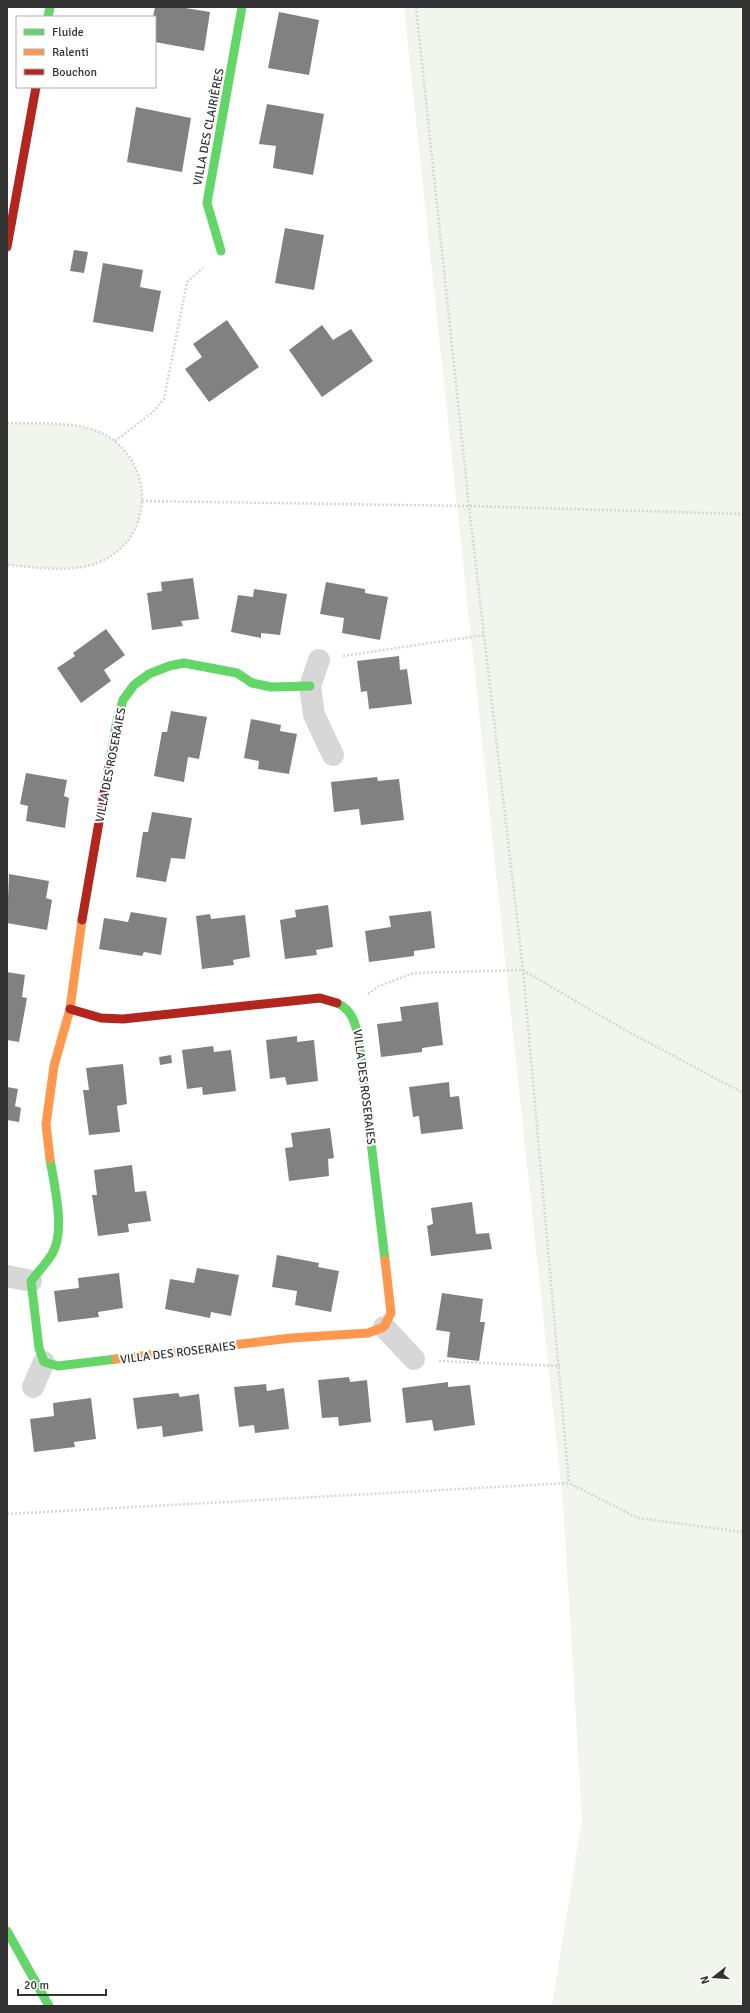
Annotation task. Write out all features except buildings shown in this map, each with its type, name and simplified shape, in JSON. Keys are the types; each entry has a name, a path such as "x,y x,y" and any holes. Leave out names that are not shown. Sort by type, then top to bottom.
{"street":[{"name":"VILLA DES CLAIRIÈRES","path":"221,251 207,203 240,28 242,7"},
{"path":"7,247 36,88"},
{"path":"319,660 310,686 314,715 332,755"},
{"name":"VILLA DES ROSERAIES","path":"31,1281 53,1253 58,1237 58,1219 46,1124 54,1066 70,1009 82,923 117,720 124,700 134,686 149,674 168,666 184,663 237,673 252,682 271,687 310,686"},
{"path":"70,1009 101,1018 123,1019 320,998 336,1002 348,1008"},
{"name":"VILLA DES ROSERAIES","path":"44,1362 58,1366 78,1365 291,1338 368,1333 384,1327 391,1313 359,1041 355,1023 348,1008"},
{"path":"7,1276 31,1281 39,1348 44,1362 33,1387"},
{"path":"384,1327 414,1360"},
{"path":"7,1931 48,2006"}],"path":[{"path":"416,7 469,506 523,970 560,1366 569,1483"},
{"path":"115,442 153,412 164,400 187,282 221,251"},
{"path":"7,423 82,426 99,432 115,442 130,456 143,487 142,514 133,534 118,550 98,563 76,568 7,566"},
{"path":"142,502 469,506 743,514"},
{"path":"319,660 485,635"},
{"path":"348,1008 379,986 414,973 523,970 616,1025 743,1093"},
{"path":"414,1360 560,1366"},
{"path":"7,1514 569,1483 638,1518 743,1532"}],"shaded area":[{"path":"404,7 743,7 743,2006 552,2006 582,1820 563,1504"},
{"path":"7,423 64,424 87,428 97,431 116,443 130,459 139,477 142,497 139,517 131,536 117,552 97,563 76,568 64,569 7,565"}],"traffic: fast":[{"path":"48,16 50,7"},
{"path":"221,251 207,203 242,7"},
{"path":"108,770 117,720 123,700 134,685 149,674 169,666 184,663 237,673 252,683 271,687 310,686"},
{"path":"337,1003 347,1010 357,1029 385,1260"},
{"path":"50,1159 59,1221 56,1245 52,1254 45,1265 31,1281 39,1348 44,1362 58,1366 116,1359"},
{"path":"7,1931 49,2006"}],"traffic: slow":[{"path":"50,1159 46,1124 54,1066 70,1009 82,920"},
{"path":"116,1359 291,1338 368,1333 384,1327 391,1313 385,1260"}],"traffic: jam":[{"path":"7,247 36,88"},
{"path":"82,920 108,770"},
{"path":"70,1009 101,1018 123,1019 320,998 337,1003"}]}
